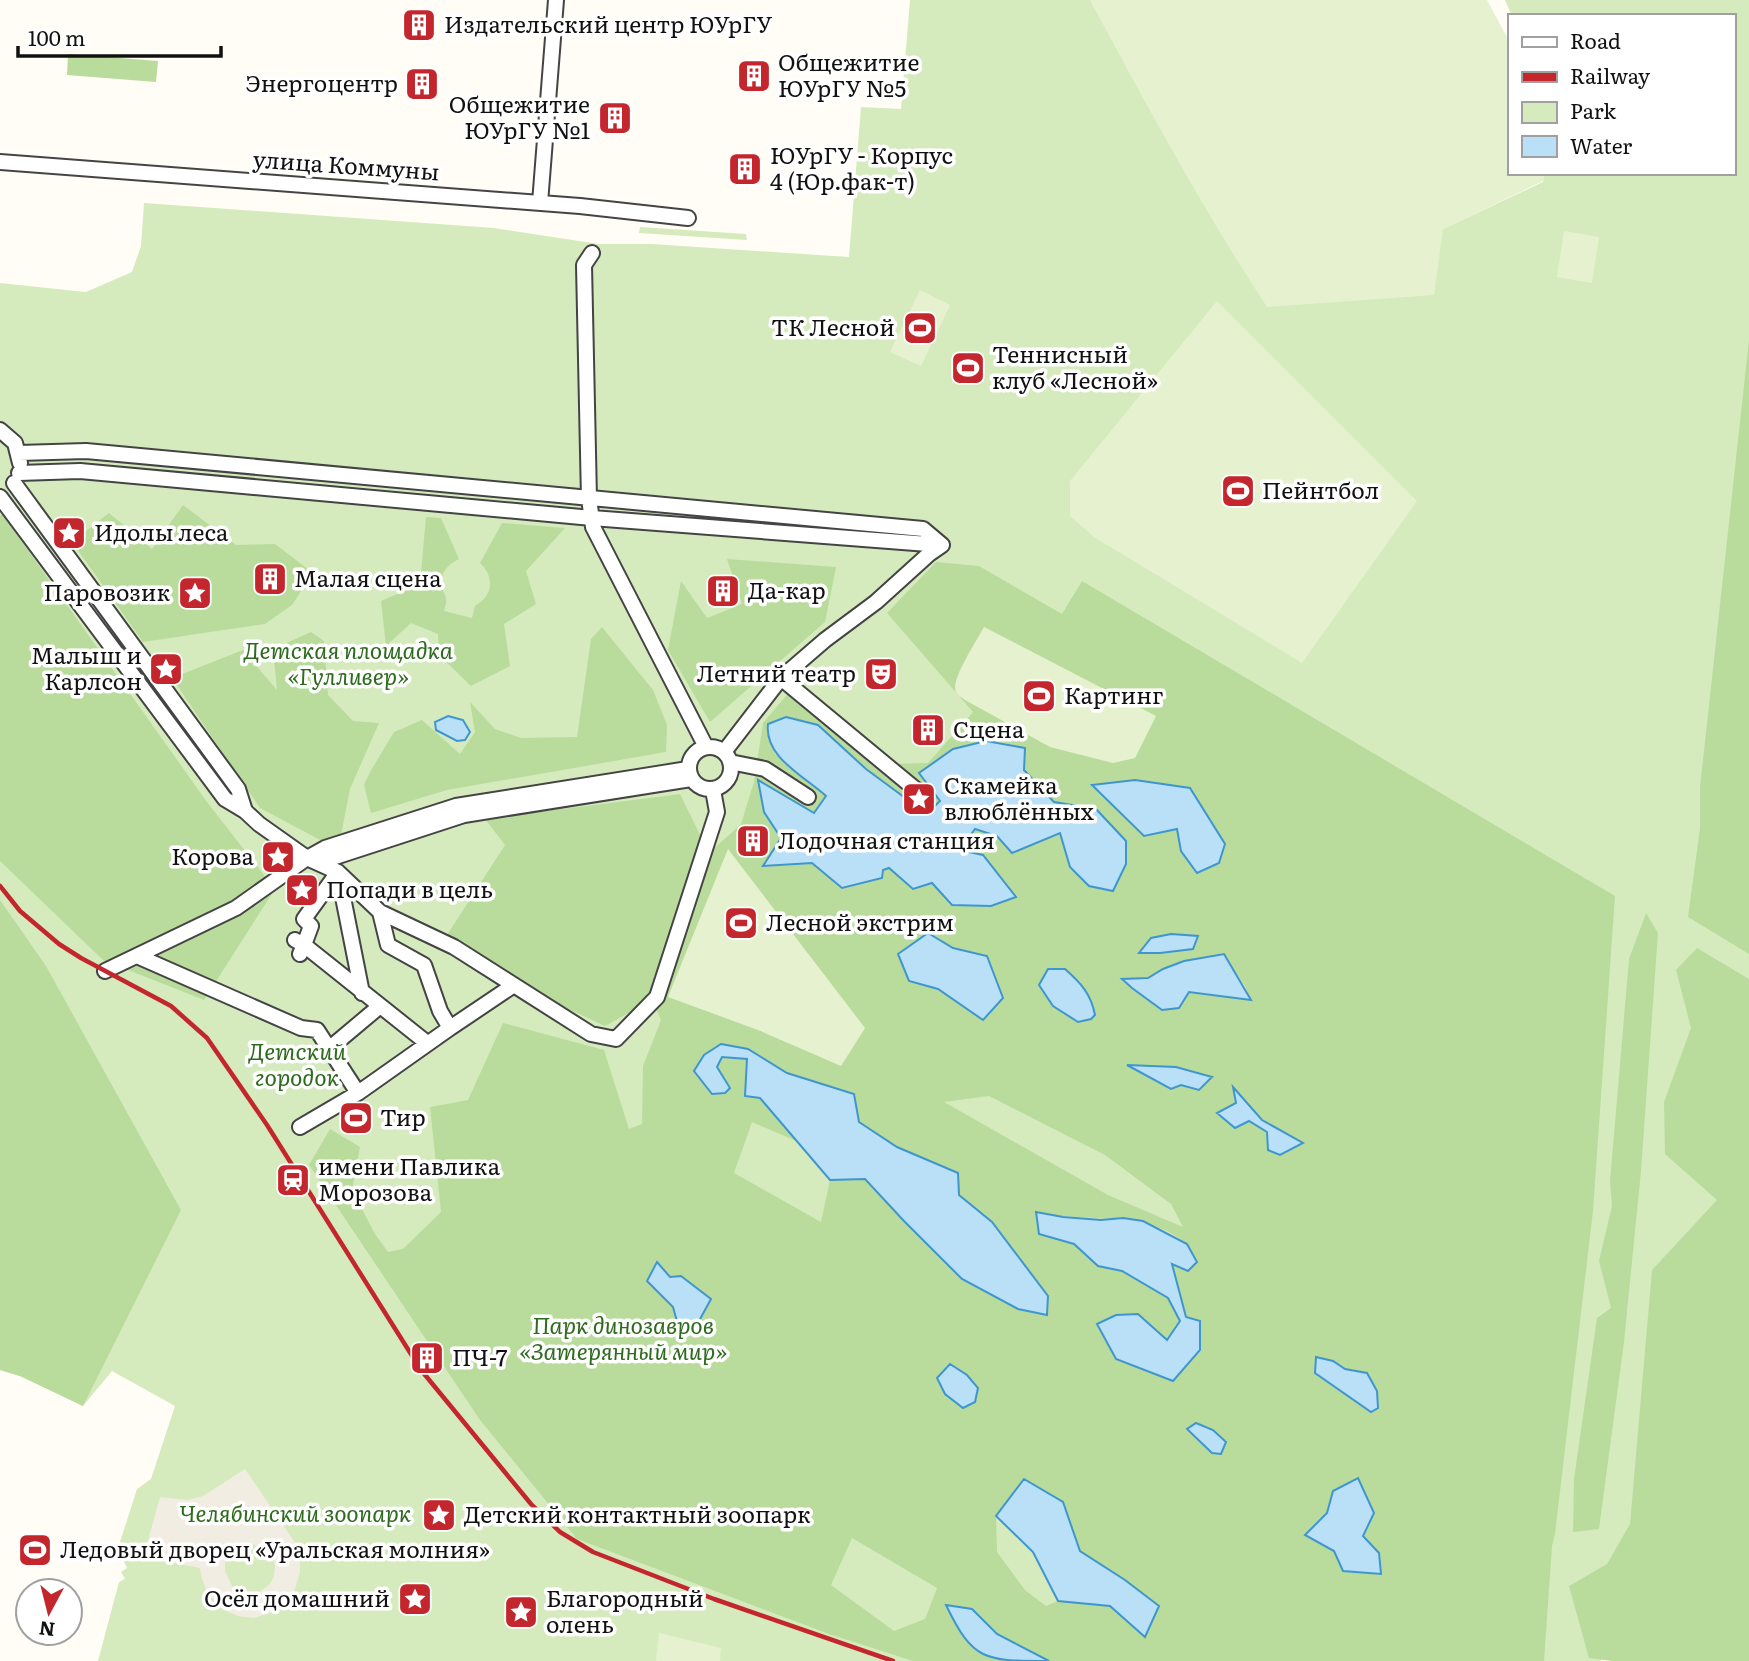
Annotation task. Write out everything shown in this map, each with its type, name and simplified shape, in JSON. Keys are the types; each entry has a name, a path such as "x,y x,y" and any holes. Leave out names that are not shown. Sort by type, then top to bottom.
{"street":[{"path":"540,203 556,0"},
{"name":"улица Коммуны","path":"0,162 540,203 688,218"},
{"path":"592,253 584,265 589,499 593,527 706,747"},
{"path":"0,430 15,443 19,453 16,478 0,496 225,799 307,858 338,873 380,912 454,947 591,1034 616,1040 657,997 717,812 713,790"},
{"path":"19,453 86,451 923,529 942,545"},
{"path":"16,478 80,471 592,519 942,545"},
{"path":"16,478 238,789 245,811"},
{"path":"727,757 781,678 942,545"},
{"path":"781,678 920,793"},
{"path":"727,757 731,770 726,783 713,790 700,788 690,774 695,753 706,747 718,749 727,757 765,769 808,797"},
{"path":"104,971 236,908 307,858 326,848 456,806 690,774"},
{"path":"338,873 304,919 311,926 300,946 427,1044"},
{"path":"338,873 362,993"},
{"path":"380,912 388,945 424,965 440,1012 450,1028"},
{"path":"137,956 302,1028 317,1030 358,1093"},
{"path":"300,1127 358,1093 514,985"},
{"path":"330,1048 380,1006"}],"green space":[{"path":"910,0 1134,0 1443,229 1543,182 1544,175 1735,175 1735,14 1511,14 1505,0 1749,0 1749,1661 1604,1634 1601,1661 98,1661 119,1582 125,1579 121,1572 127,1568 123,1560 129,1556 120,1542 137,1489 151,1479 175,1406 112,1371 83,1406 20,1376 0,1370 0,283 86,292 132,272 141,246 144,203 494,228 599,244 652,244 849,257 861,107 901,109"},
{"path":"1090,0 1487,0 1508,39 1508,175 1544,175 1543,181 1443,229 1434,295 1267,307 1153,117"},
{"path":"68,54 158,61 156,82 67,75"},
{"path":"640,227 746,234 747,240 639,233"},
{"path":"1564,231 1599,237 1592,283 1557,277"},
{"name":"ТК Лесной","path":"920,290 950,305 921,366 890,352"},
{"name":"Пейнтбол","path":"1217,301 1417,501 1302,663 1094,537 1070,516 1070,481"},
{"path":"1749,340 1749,954 1688,917 1700,828 1700,787"},
{"path":"183,505 236,545 275,544 313,573 292,605 265,624 143,642 72,542 109,513 152,549"},
{"path":"0,515 3,515 207,802 275,889 204,1000 103,960 0,861"},
{"path":"426,517 441,518 459,559 443,574 441,583 446,596 444,611 472,618 475,606 485,597 490,586 488,574 480,563 502,523 565,528 526,571 536,604 504,624 510,666 471,686 439,655 438,634 411,623 386,646 381,601 420,584"},
{"path":"727,559 836,567 825,622 710,722 668,650 681,581 707,618 742,604"},
{"name":"Парк динозавров «Затерянный мир»","path":"936,562 979,566 1062,614 1082,581 1615,896 1593,1211 1552,1546 1544,1661 913,1661 829,1634 577,1539 480,1420 309,1165 330,1129 360,1147 352,1190 375,1234 388,1252 403,1249 441,1212 430,1107 468,1100 503,1023 604,1050 629,1129 642,1124 643,1066 661,1020 652,1000 605,1026 532,992 447,935 505,845 485,819 680,794 709,853 741,824 754,782 763,723 796,684 885,764 928,763 973,712 887,613","holes":["818,725 866,769 927,814 941,802 1024,770 1054,802 1096,809 1070,867 1060,833 1012,853 997,836 975,829 959,850 991,906 952,905 932,883 913,889 889,868 883,870 812,863 764,866 781,839 759,781 814,813 826,796 775,753","928,933 953,948 987,956 983,1019 938,989","1223,954 1245,986 1250,999 1189,992 1123,979 1148,978","721,1044 748,1049 787,1073 854,1094 859,1122 897,1147 958,1173 958,1194 992,1222 1048,1296 1018,1309 962,1279 865,1178 830,1180 821,1222 734,1173 752,1122 796,1141 760,1098 748,1059 722,1057 717,1067","1234,1088 1262,1120 1302,1143 1269,1150 1267,1132 1249,1121 1218,1113 1236,1103","989,1096 1105,1155 1171,1204 1183,1227 1108,1195 944,1102","1066,1216 1145,1223 1174,1235 1189,1248 1197,1263 1188,1271 1172,1263 1186,1317 1173,1381 1167,1340 1180,1321 1168,1298 1122,1271 1098,1266 1074,1244 1054,1237","1333,1361 1345,1369 1354,1369 1370,1412 1315,1373","1063,1502 1080,1551 1159,1606 1144,1637 1110,1606 1058,1601 1046,1606 1025,1590 997,1552 996,1516","1327,1513 1362,1536 1379,1553 1334,1551 1306,1535","852,1538 937,1588 925,1619 894,1631 831,1585"]},
{"path":"602,627 653,690 667,725 666,752 447,790 371,813 364,785 394,732 422,720 460,754 475,732 470,702 495,729 521,738 577,737 591,639"},
{"name":"Картинг","path":"984,627 1156,716 1135,758 1113,763 1050,747 959,695 955,686 957,678"},
{"path":"311,632 324,641 328,695 353,721 379,723 350,789 341,835 322,841 260,808 172,678 243,650 277,690 273,649"},
{"name":"Лесной экстрим","path":"728,849 865,1028 841,1066 758,1030 668,997"},
{"path":"0,900 46,966 181,1210 83,1406 20,1376 0,1370"},
{"path":"1646,913 1658,933 1641,1171 1624,1342 1599,1529 1573,1532 1574,1479 1597,1318 1611,1308 1599,1261 1612,1206 1610,1181 1629,959"},
{"path":"1697,948 1749,979 1749,1661 1612,1661 1589,1658 1569,1586 1607,1564 1630,1524 1652,1270 1717,1200 1665,1154 1664,1102 1691,1028 1676,970"},
{"path":"659,1633 721,1648 720,1661 656,1661"}],"shaded area":[{"path":"245,1469 300,1550 300,1572 293,1595 276,1611 254,1618 238,1616 224,1610 208,1594 200,1568 154,1559 147,1544 160,1497 188,1500 203,1496","holes":["249,1543 265,1548 273,1557 275,1565 274,1577 269,1585 259,1592 251,1593 243,1593 232,1586 225,1571 225,1563 231,1552 241,1544"]}],"water":[{"path":"448,716 463,720 470,732 465,740 457,741 436,730 435,722"},
{"path":"786,717 818,725 866,769 927,814 940,801 919,773 953,749 986,741 1025,748 1024,770 1054,802 1096,809 1126,841 1126,864 1113,891 1089,886 1070,867 1060,833 1012,853 997,836 975,829 960,850 983,855 1016,897 991,906 952,905 932,883 913,889 889,868 883,870 882,878 842,888 812,863 763,866 781,838 764,812 758,780 814,813 826,796 787,765 772,746 768,736 768,724"},
{"path":"1135,780 1190,788 1225,844 1219,863 1197,873 1181,851 1177,829 1144,836 1092,785"},
{"path":"928,933 953,948 987,956 1003,998 983,1020 938,989 909,981 898,954"},
{"path":"1171,934 1198,936 1193,949 1139,953 1151,938"},
{"path":"1224,954 1251,1000 1189,992 1179,1008 1162,1010 1122,979 1148,978 1184,961"},
{"path":"1048,969 1065,969 1080,984 1093,1008 1095,1015 1091,1019 1078,1022 1053,1006 1039,985"},
{"path":"721,1044 748,1049 787,1073 854,1094 859,1122 897,1147 958,1173 959,1195 992,1222 1048,1296 1047,1315 1018,1309 962,1279 865,1179 830,1180 760,1098 745,1096 747,1059 722,1057 717,1067 730,1088 725,1093 712,1094 694,1071 704,1055"},
{"path":"1127,1065 1176,1067 1212,1077 1199,1090 1181,1085 1171,1089"},
{"path":"1233,1087 1262,1120 1303,1143 1280,1155 1268,1150 1267,1132 1249,1121 1235,1128 1217,1113 1236,1103"},
{"path":"1036,1212 1063,1217 1143,1221 1187,1244 1197,1262 1188,1271 1172,1264 1186,1317 1200,1321 1200,1350 1173,1381 1116,1359 1097,1324 1116,1315 1138,1314 1167,1340 1180,1321 1168,1298 1122,1271 1098,1266 1074,1244 1039,1234"},
{"path":"657,1262 670,1277 681,1276 711,1299 693,1332 678,1325 673,1307 647,1281"},
{"path":"1316,1357 1333,1361 1345,1369 1367,1373 1377,1391 1378,1408 1371,1412 1315,1373"},
{"path":"950,1364 967,1375 978,1388 975,1402 963,1408 945,1394 937,1378"},
{"path":"1196,1423 1213,1430 1226,1442 1221,1454 1212,1453 1187,1429"},
{"path":"1358,1478 1374,1513 1363,1536 1379,1553 1381,1574 1343,1571 1334,1551 1305,1535 1327,1513 1333,1491"},
{"path":"1024,1479 1063,1502 1080,1551 1159,1606 1145,1637 1110,1606 1058,1601 1033,1552 996,1516"},
{"path":"946,1605 972,1609 997,1634 1049,1661 1009,1660 983,1654 964,1637"}],"railway":[{"path":"0,886 20,911 59,944 171,1006 207,1038 267,1125 421,1370 531,1504 560,1532 593,1552 714,1599 893,1661"}],"place":[{"name":"Издательский центр ЮУрГУ","path":"419,25"},
{"name":"Общежитие ЮУрГУ №5","path":"754,76"},
{"name":"Энергоцентр","path":"422,84"},
{"name":"Общежитие ЮУрГУ №1","path":"615,118"},
{"name":"ЮУрГУ - Корпус 4 (Юр.фак-т)","path":"745,169"},
{"name":"ТК Лесной","path":"920,328"},
{"name":"Теннисный клуб «Лесной»","path":"968,368"},
{"name":"Пейнтбол","path":"1238,491"},
{"name":"Идолы леса","path":"69,533"},
{"name":"Малая сцена","path":"270,579"},
{"name":"Да-кар","path":"723,591"},
{"name":"Паровозик","path":"195,593"},
{"name":"Малыш и Карлсон","path":"166,669"},
{"name":"Летний театр","path":"881,674"},
{"name":"Картинг","path":"1039,696"},
{"name":"Сцена","path":"928,730"},
{"name":"Скамейка влюблённых","path":"919,799"},
{"name":"Лодочная станция","path":"753,841"},
{"name":"Корова","path":"278,857"},
{"name":"Попади в цель","path":"302,890"},
{"name":"Лесной экстрим","path":"741,923"},
{"name":"Тир","path":"356,1118"},
{"name":"имени Павлика Морозова","path":"293,1180"},
{"name":"ПЧ-7","path":"427,1358"},
{"name":"Детский контактный зоопарк","path":"439,1515"},
{"name":"Ледовый дворец «Уральская молния»","path":"35,1550"},
{"name":"Осёл домашний","path":"415,1599"},
{"name":"Благородный олень","path":"521,1612"}],"park label":[{"name":"Детская площадка «Гулливер»","path":"348,664"},
{"name":"Детский городок","path":"297,1065"},
{"name":"Челябинский зоопарк","path":"295,1514"}]}
